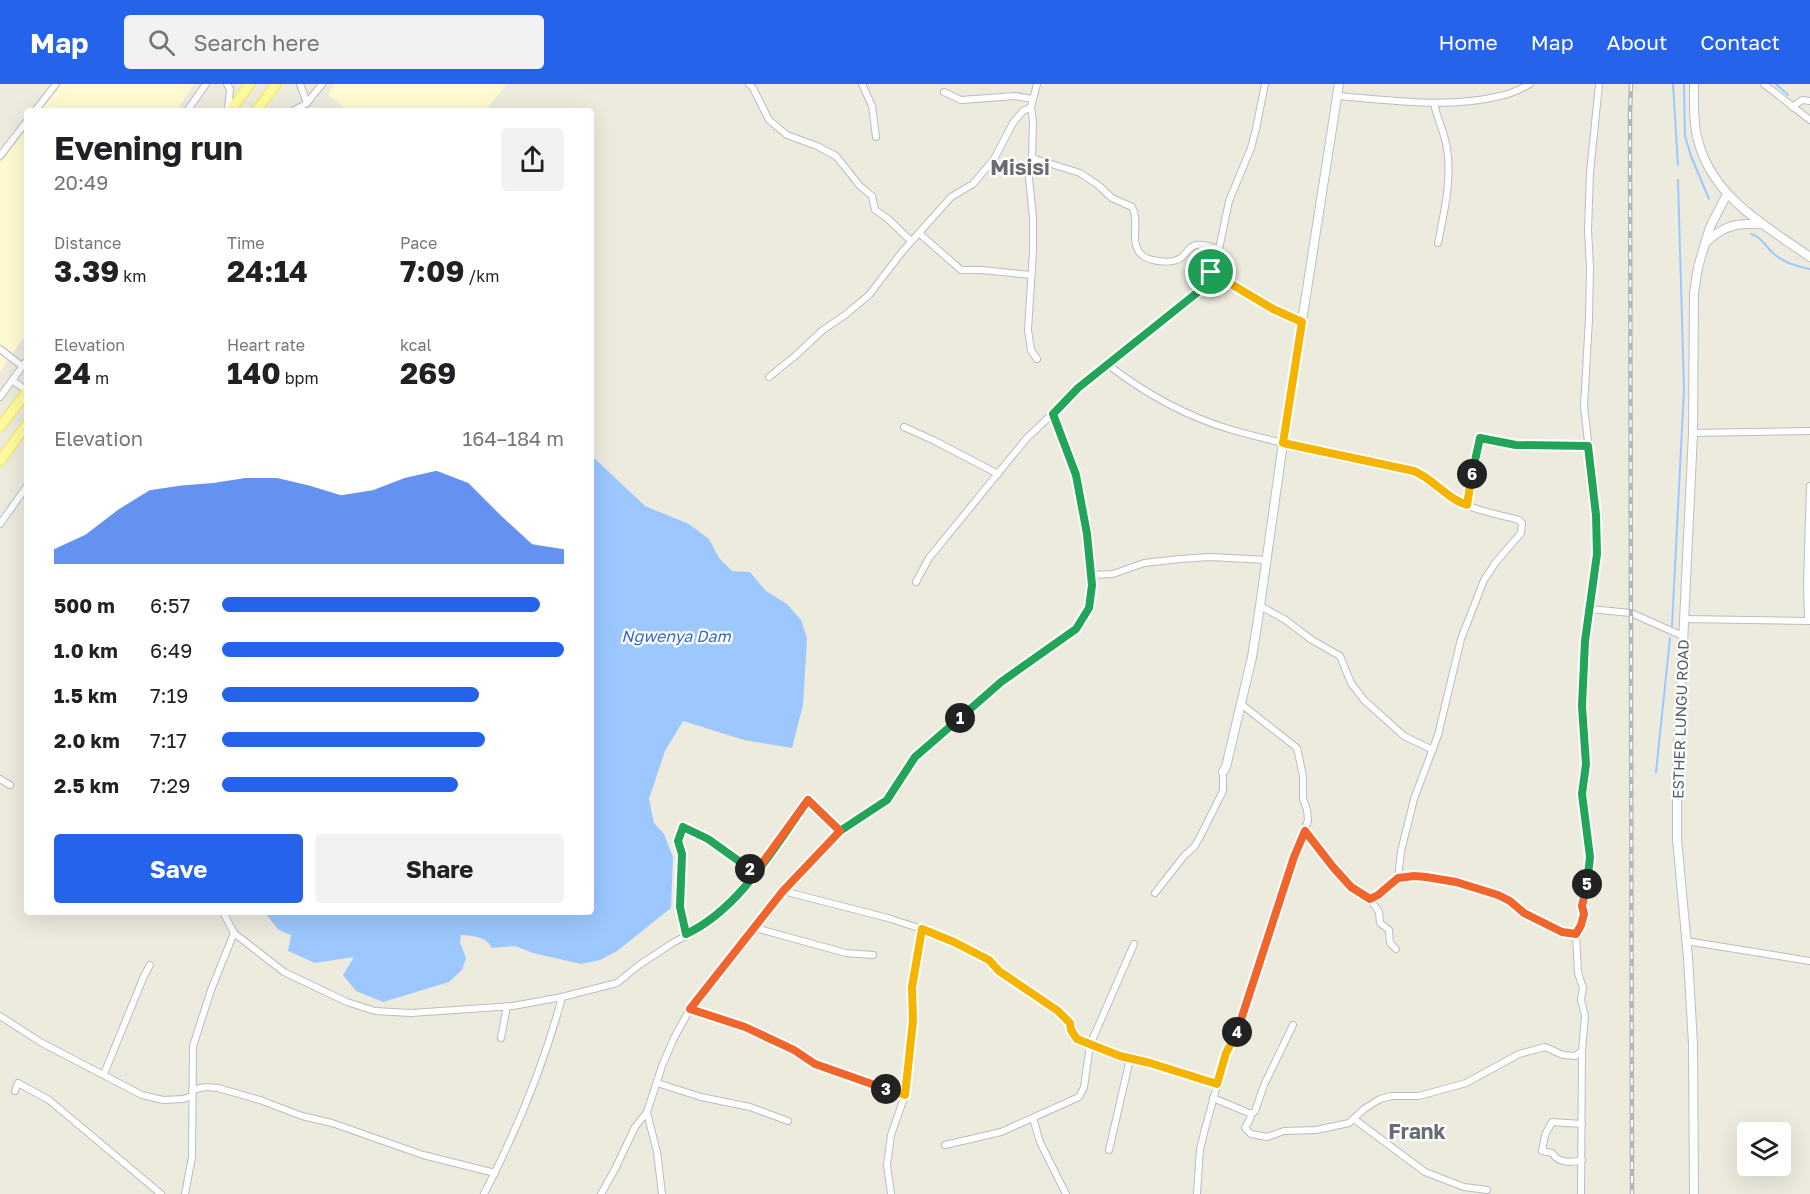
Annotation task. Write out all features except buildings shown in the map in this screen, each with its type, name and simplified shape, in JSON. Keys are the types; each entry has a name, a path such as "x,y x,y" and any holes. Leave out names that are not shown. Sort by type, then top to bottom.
{"main road":[{"path":"231,108 250,84"},
{"path":"258,108 276,84"},
{"path":"0,427 24,396"},
{"path":"0,461 24,428"}],"street":[{"path":"37,108 56,84"},
{"path":"190,108 206,84"},
{"path":"227,84 230,89 229,108"},
{"path":"300,84 307,103"},
{"path":"298,108 307,103 322,84"},
{"path":"749,84 769,120 787,135 836,156 860,186 872,196 875,210 888,218 911,241"},
{"path":"862,84 872,106 876,137"},
{"path":"1037,84 1031,107 1032,157 1028,168 1033,207 1028,340 1037,359"},
{"path":"916,582 929,558 1026,439 1078,388 1203,288 1220,249 1229,201 1251,148 1259,120 1265,84"},
{"path":"1155,893 1184,856 1194,847 1223,791 1223,772 1241,704 1260,606 1339,84"},
{"path":"1338,96 1451,103 1500,97 1530,84"},
{"path":"1581,1194 1582,1051 1585,1016 1581,1000 1583,987 1578,973 1576,934 1584,914 1582,906 1590,857 1582,794 1586,764 1582,706 1585,641 1596,544 1596,515 1584,406 1589,319 1589,196 1599,84"},
{"path":"1694,84 1698,142 1707,166 1738,206 1810,257"},
{"path":"1764,84 1810,120"},
{"path":"944,92 961,100 1015,96 1033,99"},
{"path":"1792,107 1802,100 1810,101"},
{"path":"1434,103 1436,115 1445,136 1448,164 1445,207 1438,243"},
{"path":"769,377 869,295 911,241 951,197 973,184 994,159 1013,123 1023,111 1031,107"},
{"path":"0,156 24,125"},
{"path":"1032,157 1080,173 1112,198 1132,207 1135,217 1136,246 1142,256 1168,261 1182,257 1188,249 1196,246 1220,249"},
{"name":"ESTHER LUNGU ROAD","path":"1694,1194 1693,1044 1677,838 1677,769 1693,433 1694,293 1704,244 1727,194"},
{"path":"1704,244 1724,228 1739,223 1762,224"},
{"path":"919,233 961,270 1031,275"},
{"path":"1211,272 1273,309 1302,322"},
{"path":"0,349 22,366"},
{"path":"0,397 24,364"},
{"path":"1107,364 1133,383 1196,416 1228,429 1414,471 1432,481 1449,496 1467,505 1519,520 1522,523 1523,528 1519,537 1507,548 1484,580 1461,639 1447,705 1414,799 1401,851 1398,878"},
{"path":"12,380 24,390"},
{"path":"602,1194 635,1127 647,1112 674,1038 690,1009 783,891 840,831 887,800 915,757 1001,682 1076,629 1084,618 1092,595 1087,534 1076,475 1053,414"},
{"path":"904,427 998,474"},
{"path":"1693,433 1810,431"},
{"path":"1467,505 1480,438 1516,445 1588,446"},
{"path":"1685,619 1809,621 1807,584 1810,486"},
{"path":"0,524 24,490"},
{"path":"1091,575 1113,574 1144,563 1180,559 1210,557 1267,560"},
{"path":"1260,606 1340,657 1351,683 1364,700 1404,736 1433,750"},
{"path":"1590,609 1631,613 1683,636"},
{"path":"1197,1194 1200,1149 1226,1053 1241,1022 1294,857 1305,831 1308,815 1303,799 1303,776 1297,748 1241,704"},
{"path":"0,779 10,785"},
{"path":"225,915 234,933 284,972 347,1002 375,1011 411,1013 507,1006 562,997 617,983 639,965 686,934 698,929 732,902 808,800 840,831"},
{"path":"686,934 680,907 682,854 678,841 683,827 708,839 755,873"},
{"path":"1305,831 1351,887 1370,899 1379,912 1380,923 1389,930 1390,943 1396,950"},
{"path":"1370,899 1398,878 1426,877 1472,886 1504,897 1524,913 1562,932 1576,934"},
{"path":"783,891 888,918 954,942 989,960 999,971 1058,1011 1070,1023 1071,1030 1077,1039 1130,1059 1217,1084"},
{"path":"755,928 846,953 873,955"},
{"path":"891,1194 888,1165 891,1135 905,1095 913,1021 912,987 922,929"},
{"path":"185,1194 192,1157 193,1046 234,933"},
{"path":"1686,941 1810,961"},
{"path":"945,1145 1001,1132 1079,1097 1083,1087 1090,1045 1134,944"},
{"path":"105,1074 150,965"},
{"path":"484,1194 504,1155 536,1075 562,997"},
{"path":"501,1038 507,1006"},
{"path":"690,1009 745,1027 794,1050 815,1064 905,1095"},
{"path":"0,1016 42,1043 142,1095 163,1100 183,1099 205,1087 218,1088 423,1155 495,1173"},
{"path":"1293,1025 1264,1085 1256,1111 1251,1115 1245,1128 1251,1134 1267,1137 1284,1131 1316,1130 1349,1123 1364,1109 1380,1099 1391,1096 1419,1096 1466,1083 1519,1054 1545,1047 1563,1055 1575,1056 1582,1051"},
{"path":"1109,1150 1130,1059"},
{"path":"15,1091 18,1083 49,1100 161,1194"},
{"path":"657,1083 700,1097 750,1107 788,1121"},
{"path":"1213,1098 1251,1115"},
{"path":"647,1112 657,1152 662,1194"},
{"path":"1033,1118 1040,1142 1066,1194"},
{"path":"1354,1119 1425,1172 1464,1187 1487,1190"},
{"path":"1582,1124 1552,1122 1545,1135 1542,1151 1552,1153 1555,1158 1563,1162 1582,1160"}],"shaded area":[{"path":"53,84 194,84 178,108 36,108"},
{"path":"335,84 507,84 487,108 344,108 328,94"},
{"path":"24,129 24,337 0,371 0,164"}],"water":[{"name":"Ngwenya Dam","path":"594,458 645,506 689,524 709,539 719,558 732,571 750,572 766,591 787,604 801,620 807,638 803,705 792,748 744,740 683,721 665,751 649,799 654,823 664,834 673,857 671,908 617,951 600,960 581,964 533,953 515,946 492,948 483,939 461,935 460,942 466,958 462,970 449,982 383,1002 356,991 343,975 354,957 315,963 288,951 291,935 279,930 266,915 594,915"}],"waterway":[{"path":"1673,84 1678,165"},
{"path":"1684,84 1685,136 1709,199"},
{"path":"1776,84 1788,95"},
{"path":"1672,626 1684,389 1678,180"},
{"path":"1751,234 1761,239 1781,259 1810,269"},
{"path":"1656,772 1670,638"}],"railway":[{"path":"1631,84 1632,1194"}],"district":[{"name":"Misisi","path":"1020,167"},
{"name":"Frank","path":"1417,1131"}],"route":[{"path":"1211,272 1203,288 1078,388 1053,414 1076,475 1087,534 1092,595 1089,608 1076,629 1001,682 915,757 887,800 840,831 808,800 755,873 732,902 698,929 686,934 680,907 682,854 678,841 683,827 708,839 755,873 774,847 808,800 828,819 840,831 783,891 690,1009 745,1027 794,1050 815,1064 905,1095 914,1009 912,987 922,929 989,960 999,971 1058,1011 1070,1023 1071,1030 1077,1039 1120,1056 1217,1084 1226,1053 1241,1022 1294,857 1305,831 1351,887 1370,899 1378,895 1394,880 1406,876 1456,882 1504,897 1524,913 1562,932 1576,934 1584,914 1582,906 1590,857 1582,794 1586,764 1582,706 1585,641 1597,554 1596,515 1588,446 1516,445 1480,438 1467,505 1449,496 1432,481 1414,471 1283,443 1302,322 1273,309 1211,272"}]}
